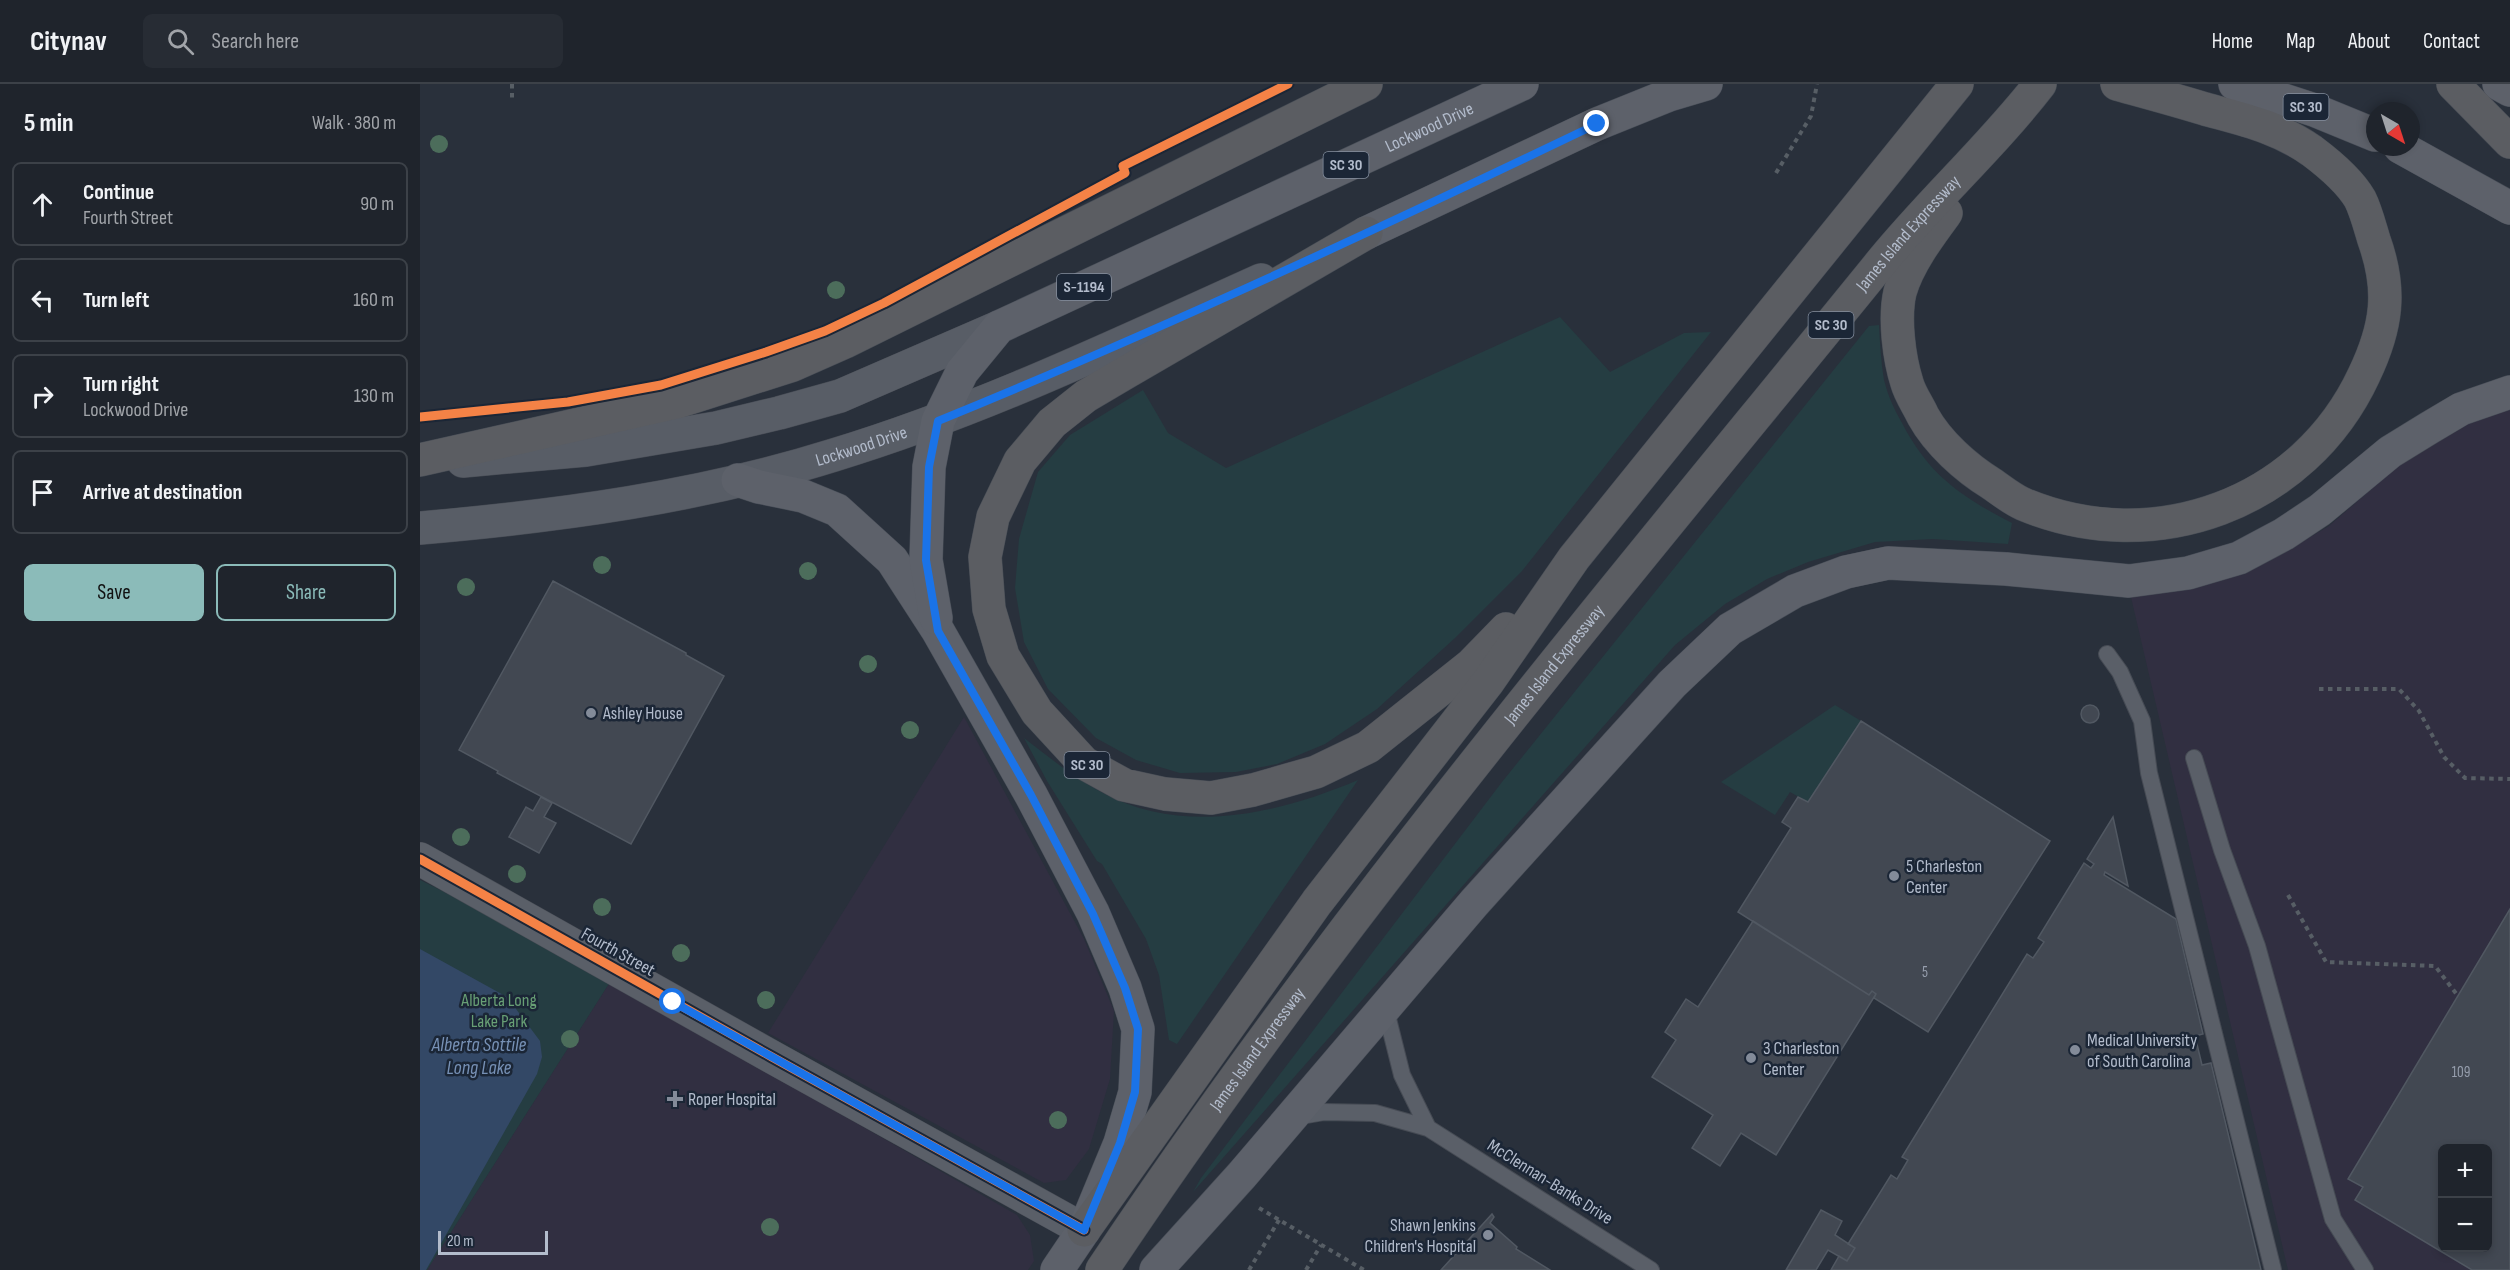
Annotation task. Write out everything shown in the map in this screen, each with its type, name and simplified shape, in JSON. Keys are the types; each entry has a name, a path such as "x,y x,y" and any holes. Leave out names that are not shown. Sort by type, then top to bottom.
{"highway":[{"path":"420,460 677,402 792,365 845,342 1366,84"},
{"name":"James Island Expressway","path":"1084,1230 1317,902 1488,682 1574,558 1957,84"},
{"name":"James Island Expressway","path":"1102,1270 1144,1206 1321,961 1455,789 1919,217 2016,115 2040,84"},
{"path":"2016,115 1931,234 1911,268 1900,293 1899,347 1907,385 1927,422 1949,449 1980,477 2021,503 2061,517 2104,526 2150,526 2199,516 2246,498 2288,472 2321,441 2351,405 2377,347 2387,299 2382,260 2360,199 2314,152 2272,127 2117,84"},
{"path":"2453,84 2510,142"},
{"path":"1203,317 1366,233"},
{"name":"SC 30","path":"1203,317 1086,396 1052,423 1020,461 993,517 985,557 989,609 1003,656 1037,712 1084,763 1124,785 1165,794 1211,798 1253,790 1317,772 1368,747 1426,703 1471,665 1574,558"}],"main road":[{"name":"Lockwood Drive","path":"420,465 585,450 727,425 840,396 999,327 1522,84"},
{"path":"1366,233 1597,124 1669,95 1706,84"},
{"name":"SC 30","path":"2235,84 2314,110 2366,131"},
{"path":"2499,84 2510,90"},
{"path":"2416,156 2501,203"},
{"name":"Lockwood Drive","path":"420,528 606,507 738,480 832,456 938,421 1203,317"},
{"path":"938,631 926,560 929,467 938,421 962,372 999,327"},
{"path":"1156,1270 1291,1118 1474,903 1672,684 1730,629 1795,591 1846,572 1888,563 2006,568 2129,581 2188,573 2239,558 2284,534 2320,510 2390,452 2461,409 2510,392"},
{"path":"738,480 803,496 837,510 892,560 938,631 1031,795 1093,914 1125,988 1138,1029 1135,1092 1120,1143 1084,1230 1057,1270"}],"street":[{"name":"Fourth Street","path":"420,859 772,1058 1084,1230"}],"lane":[{"path":"2107,654 2120,672 2142,721 2150,773 2273,1270"},
{"path":"2194,758 2222,850 2257,946 2332,1219 2365,1270"},
{"path":"1386,1007 1402,1075 1428,1128"},
{"path":"1291,1118 1324,1112 1375,1113 1428,1128"},
{"name":"McClennan-Banks Drive","path":"1428,1128 1652,1270"}],"path":[{"path":"512,84 512,98"},
{"path":"1776,172 1811,116 1817,84"},
{"path":"2319,689 2399,689 2419,711 2444,757 2465,778 2510,779"},
{"path":"2288,894 2326,962 2435,966 2458,996"},
{"path":"1258,1208 1364,1270"},
{"path":"1249,1270 1279,1220"},
{"path":"1306,1270 1321,1245"}],"shaded area":[{"path":"2510,405 2510,1270 2288,1270 2130,593 2286,551 2329,526 2421,446 2471,420"},
{"name":"Roper Hospital","path":"964,717 1084,939 1114,1011 1110,1079 1089,1149 1066,1180 1044,1183 768,1033"},
{"name":"Roper Hospital","path":"610,982 1017,1215 1030,1235 1034,1261 1028,1270 427,1270"}],"green space":[{"path":"1560,317 1610,372 1684,333 1711,332 1522,571 1455,638 1377,709 1325,744 1277,764 1236,772 1180,773 1136,760 1096,738 1048,689 1024,642 1015,588 1019,539 1038,472 1070,435 1143,390 1168,433 1226,468"},
{"path":"1879,325 1884,380 1889,397 1912,441 1935,470 1961,493 2012,523 2008,544 1933,539 1875,542 1808,562 1767,579 1725,604 1675,645 1193,1192 1201,1178 1502,782 1869,326"},
{"path":"1835,705 1861,721 1808,802 1790,792 1775,815 1721,782"},
{"path":"1024,738 1072,774 1103,793 1134,806 1165,814 1198,817 1263,810 1296,802 1358,780 1177,1044 1169,1040 1159,975 1146,939 1102,864 1097,861 1047,781"},
{"name":"Alberta Long Lake Park","path":"420,880 481,910 610,982 427,1270 420,1270"}],"water":[{"name":"Alberta Sottile Long Lake","path":"420,949 507,997 540,1041 542,1057 537,1074 426,1270 420,1270"}],"building":[{"name":"Ashley House","path":"553,581 724,676 631,844 497,773 498,771 459,750"},
{"path":"2090,705 2096,708 2099,714 2096,720 2090,723 2084,720 2081,714 2084,708"},
{"name":"5 Charleston Center","path":"1861,721 2050,841 1928,1032 1874,998 1876,994 1872,991 1869,995 1738,912 1791,828 1782,822 1798,797 1808,802"},
{"path":"541,797 552,803 544,817 556,823 539,853 509,837 526,807 533,811"},
{"name":"Medical University of South Carolina","path":"2113,817 2128,886 2105,872 2104,875 2176,919 2203,1034 2195,1036 2202,1065 2211,1063 2261,1270 1831,1270 1839,1256 1847,1261 1855,1248 1848,1244 1891,1175 1897,1179 1908,1160 1902,1157 2027,954 2033,958 2044,942 2038,938 2084,863 2091,868 2094,864 2087,859"},
{"path":"2510,909 2510,1270 2472,1270 2442,1252 2492,1252 2492,1144 2438,1144 2438,1250 2355,1200 2363,1187 2348,1179"},
{"name":"3 Charleston Center","path":"1753,921 1869,995 1872,991 1876,994 1776,1155 1741,1133 1720,1166 1692,1148 1713,1115 1652,1077 1676,1040 1665,1032 1686,999 1698,1007"},
{"path":"1821,1210 1842,1221 1835,1235 1855,1248 1847,1261 1828,1250 1816,1270 1786,1270"},
{"name":"Shawn Jenkins Children's Hospital","path":"1492,1214 1494,1217 1490,1223 1517,1247 1516,1249 1550,1270 1441,1270"}],"cycle path":[{"path":"420,417 568,402 661,385 825,331 884,303 1125,173 1123,166 1288,84"},
{"path":"420,859 1084,1230"}],"place":[{"name":"Ashley House","path":"591,713"},
{"name":"5 Charleston Center","path":"1894,876"},
{"name":"Medical University of South Carolina","path":"2075,1050"},
{"name":"3 Charleston Center","path":"1751,1058"},
{"name":"Roper Hospital","path":"675,1099"},
{"name":"Shawn Jenkins Children's Hospital","path":"1488,1235"}],"route":[{"path":"673,1002 1084,1230 1120,1143 1135,1092 1138,1029 1125,988 1093,914 1031,795 938,631 926,560 929,467 938,421 1061,371 1366,233 1597,124"}]}
